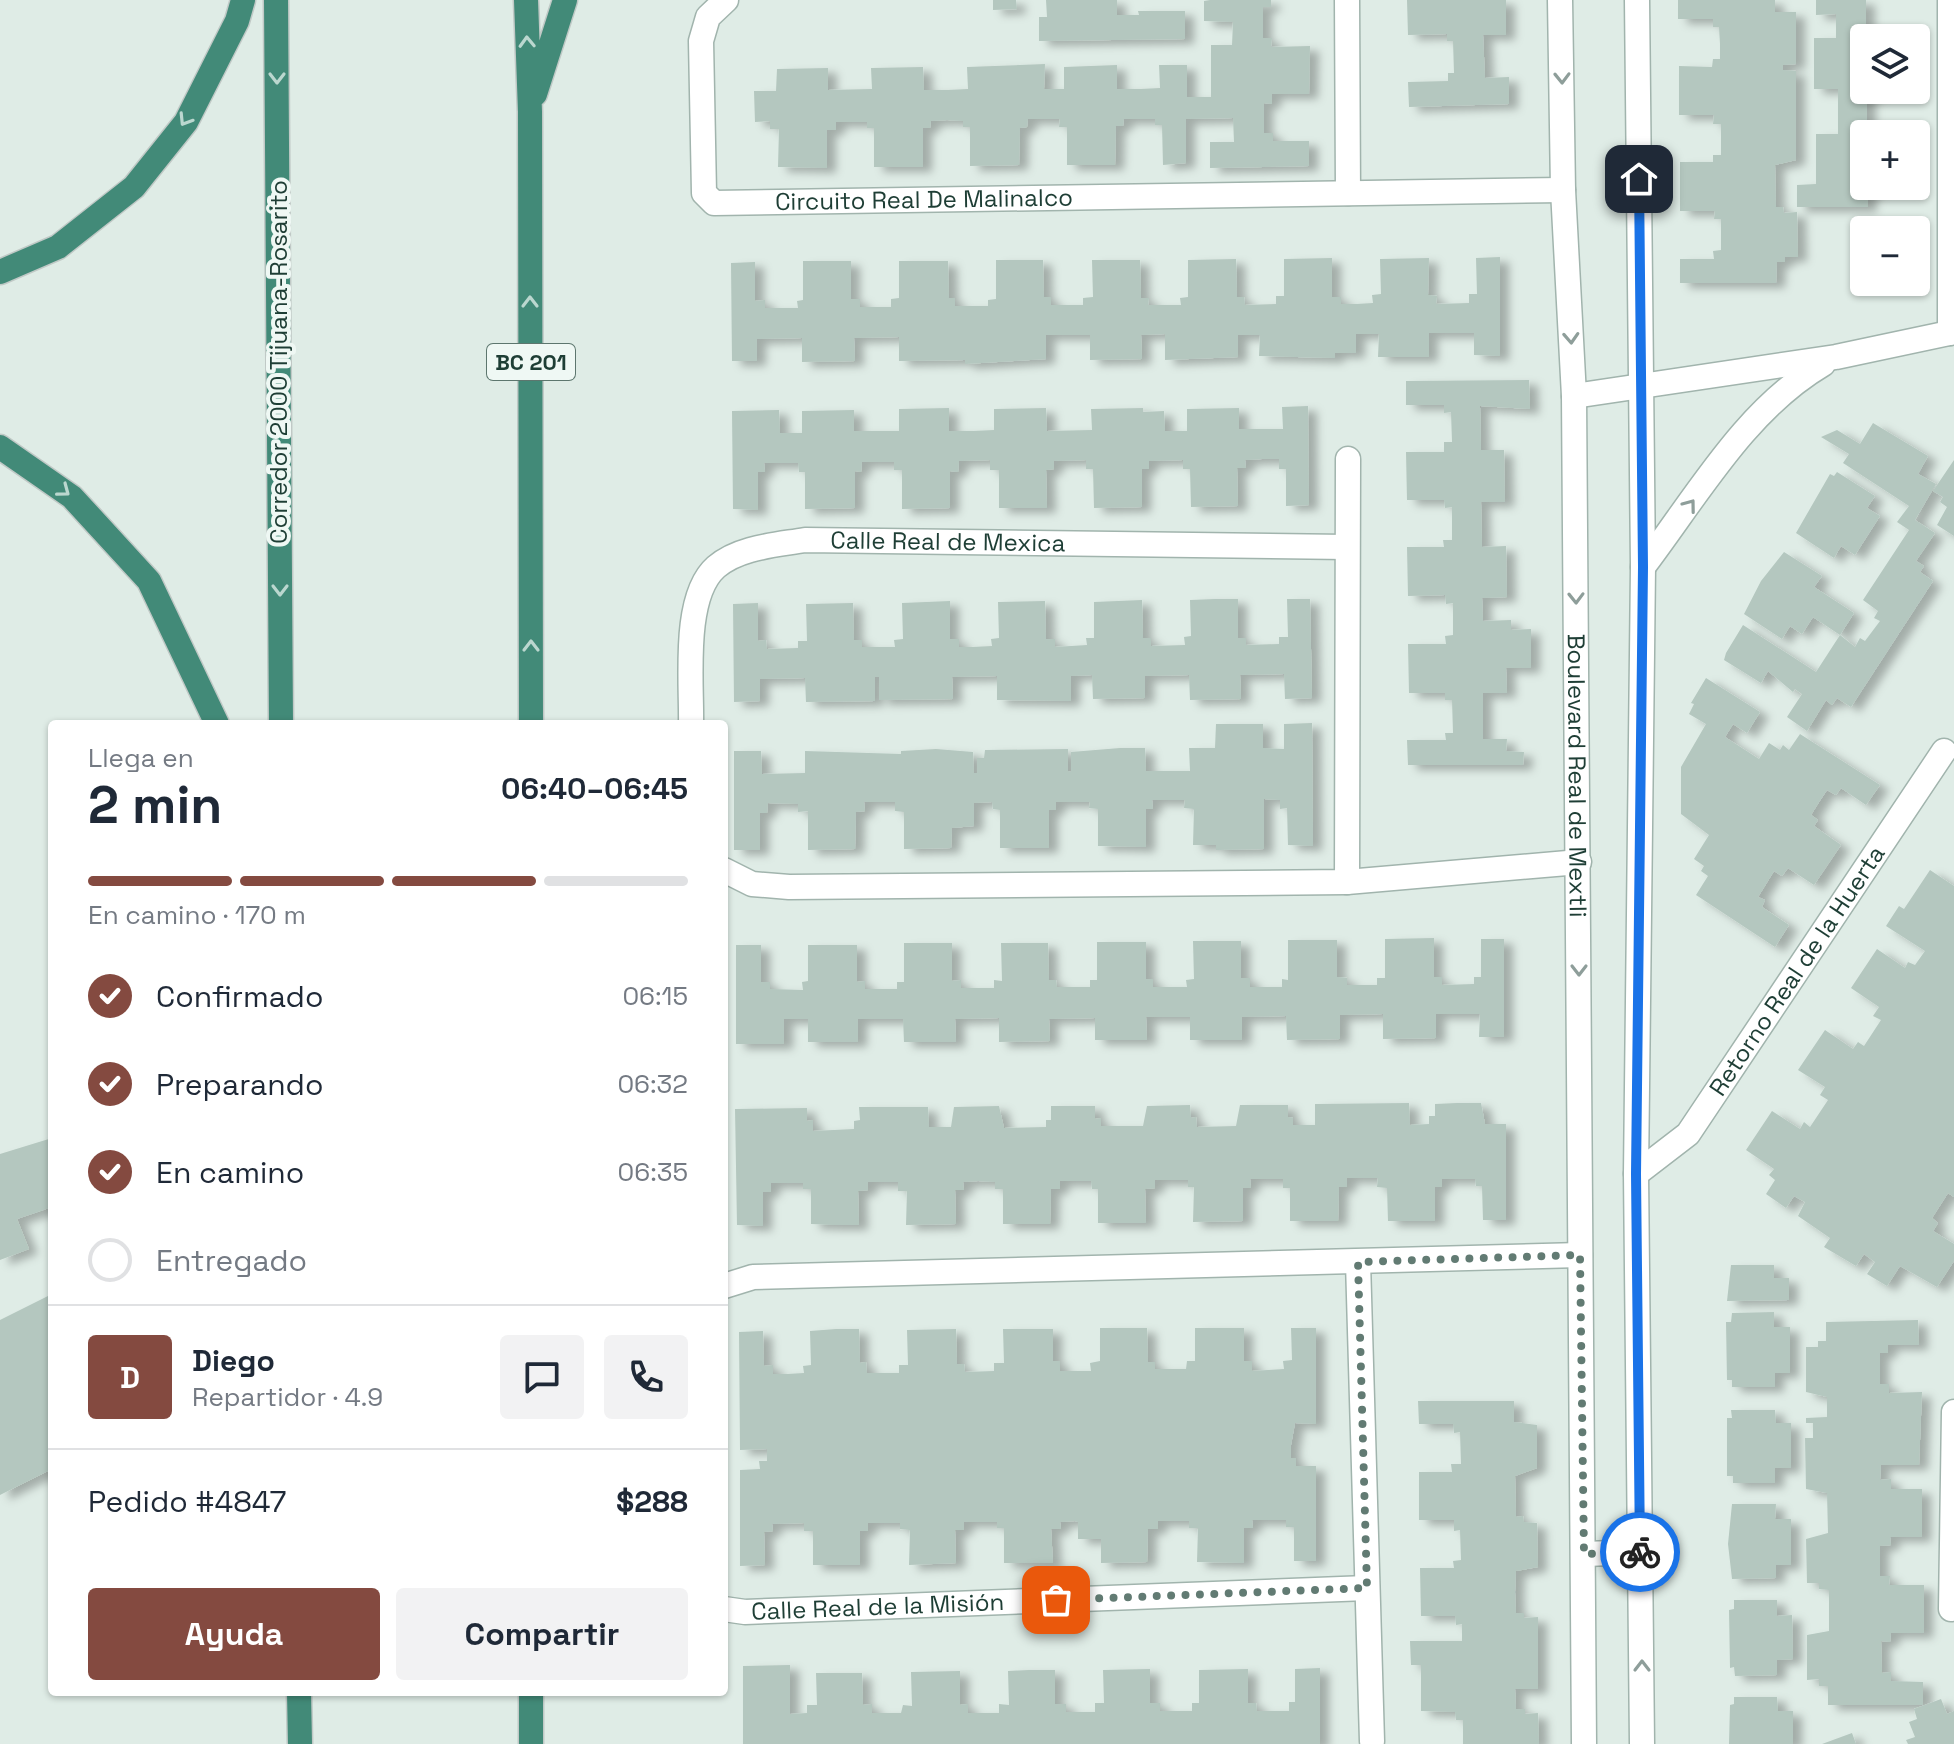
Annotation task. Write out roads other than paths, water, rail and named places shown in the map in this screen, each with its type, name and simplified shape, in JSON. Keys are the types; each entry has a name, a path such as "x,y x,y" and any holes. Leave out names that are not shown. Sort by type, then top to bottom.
{"highway":[{"path":"0,272 58,247 134,187 186,122 237,21 243,0"},
{"name":"Corredor 2000 Tijuana-Rosarito","path":"276,0 281,720"},
{"name":"BC 201","path":"526,0 530,112 531,720"},
{"path":"530,112 565,0"},
{"path":"0,447 72,497 149,581 215,720"},
{"path":"297,1738 299,1696"},
{"path":"531,1704 531,1744"},
{"path":"531,1704 541,1744"}],"street":[{"name":"Circuito Real De Malinalco","path":"726,0 708,17 701,41 704,193 714,203 1563,190"},
{"path":"1347,0 1348,193"},
{"name":"Boulevard Real de Mextli","path":"1560,0 1563,190 1574,396 1584,1744"},
{"path":"1637,0 1643,567 1636,1174 1642,1744"},
{"path":"1574,396 1836,357 1952,332 1950,0"},
{"path":"1643,567 1748,427 1788,385 1836,357"},
{"path":"1347,882 1348,459"},
{"name":"Calle Real de Mexica","path":"691,720 691,632 701,594 714,569 751,551 805,540 1347,547"},
{"name":"Retorno Real de la Huerta","path":"1636,1174 1688,1134 1944,751"},
{"path":"728,872 752,884 789,887 1347,882 1579,862"},
{"path":"728,1285 753,1277 1580,1255"},
{"path":"1358,1262 1372,1741"},
{"path":"1951,1609 1954,1412"},
{"path":"1584,1554 1642,1552"},
{"name":"Calle Real de la Misión","path":"728,1610 745,1612 1367,1588"}]}
